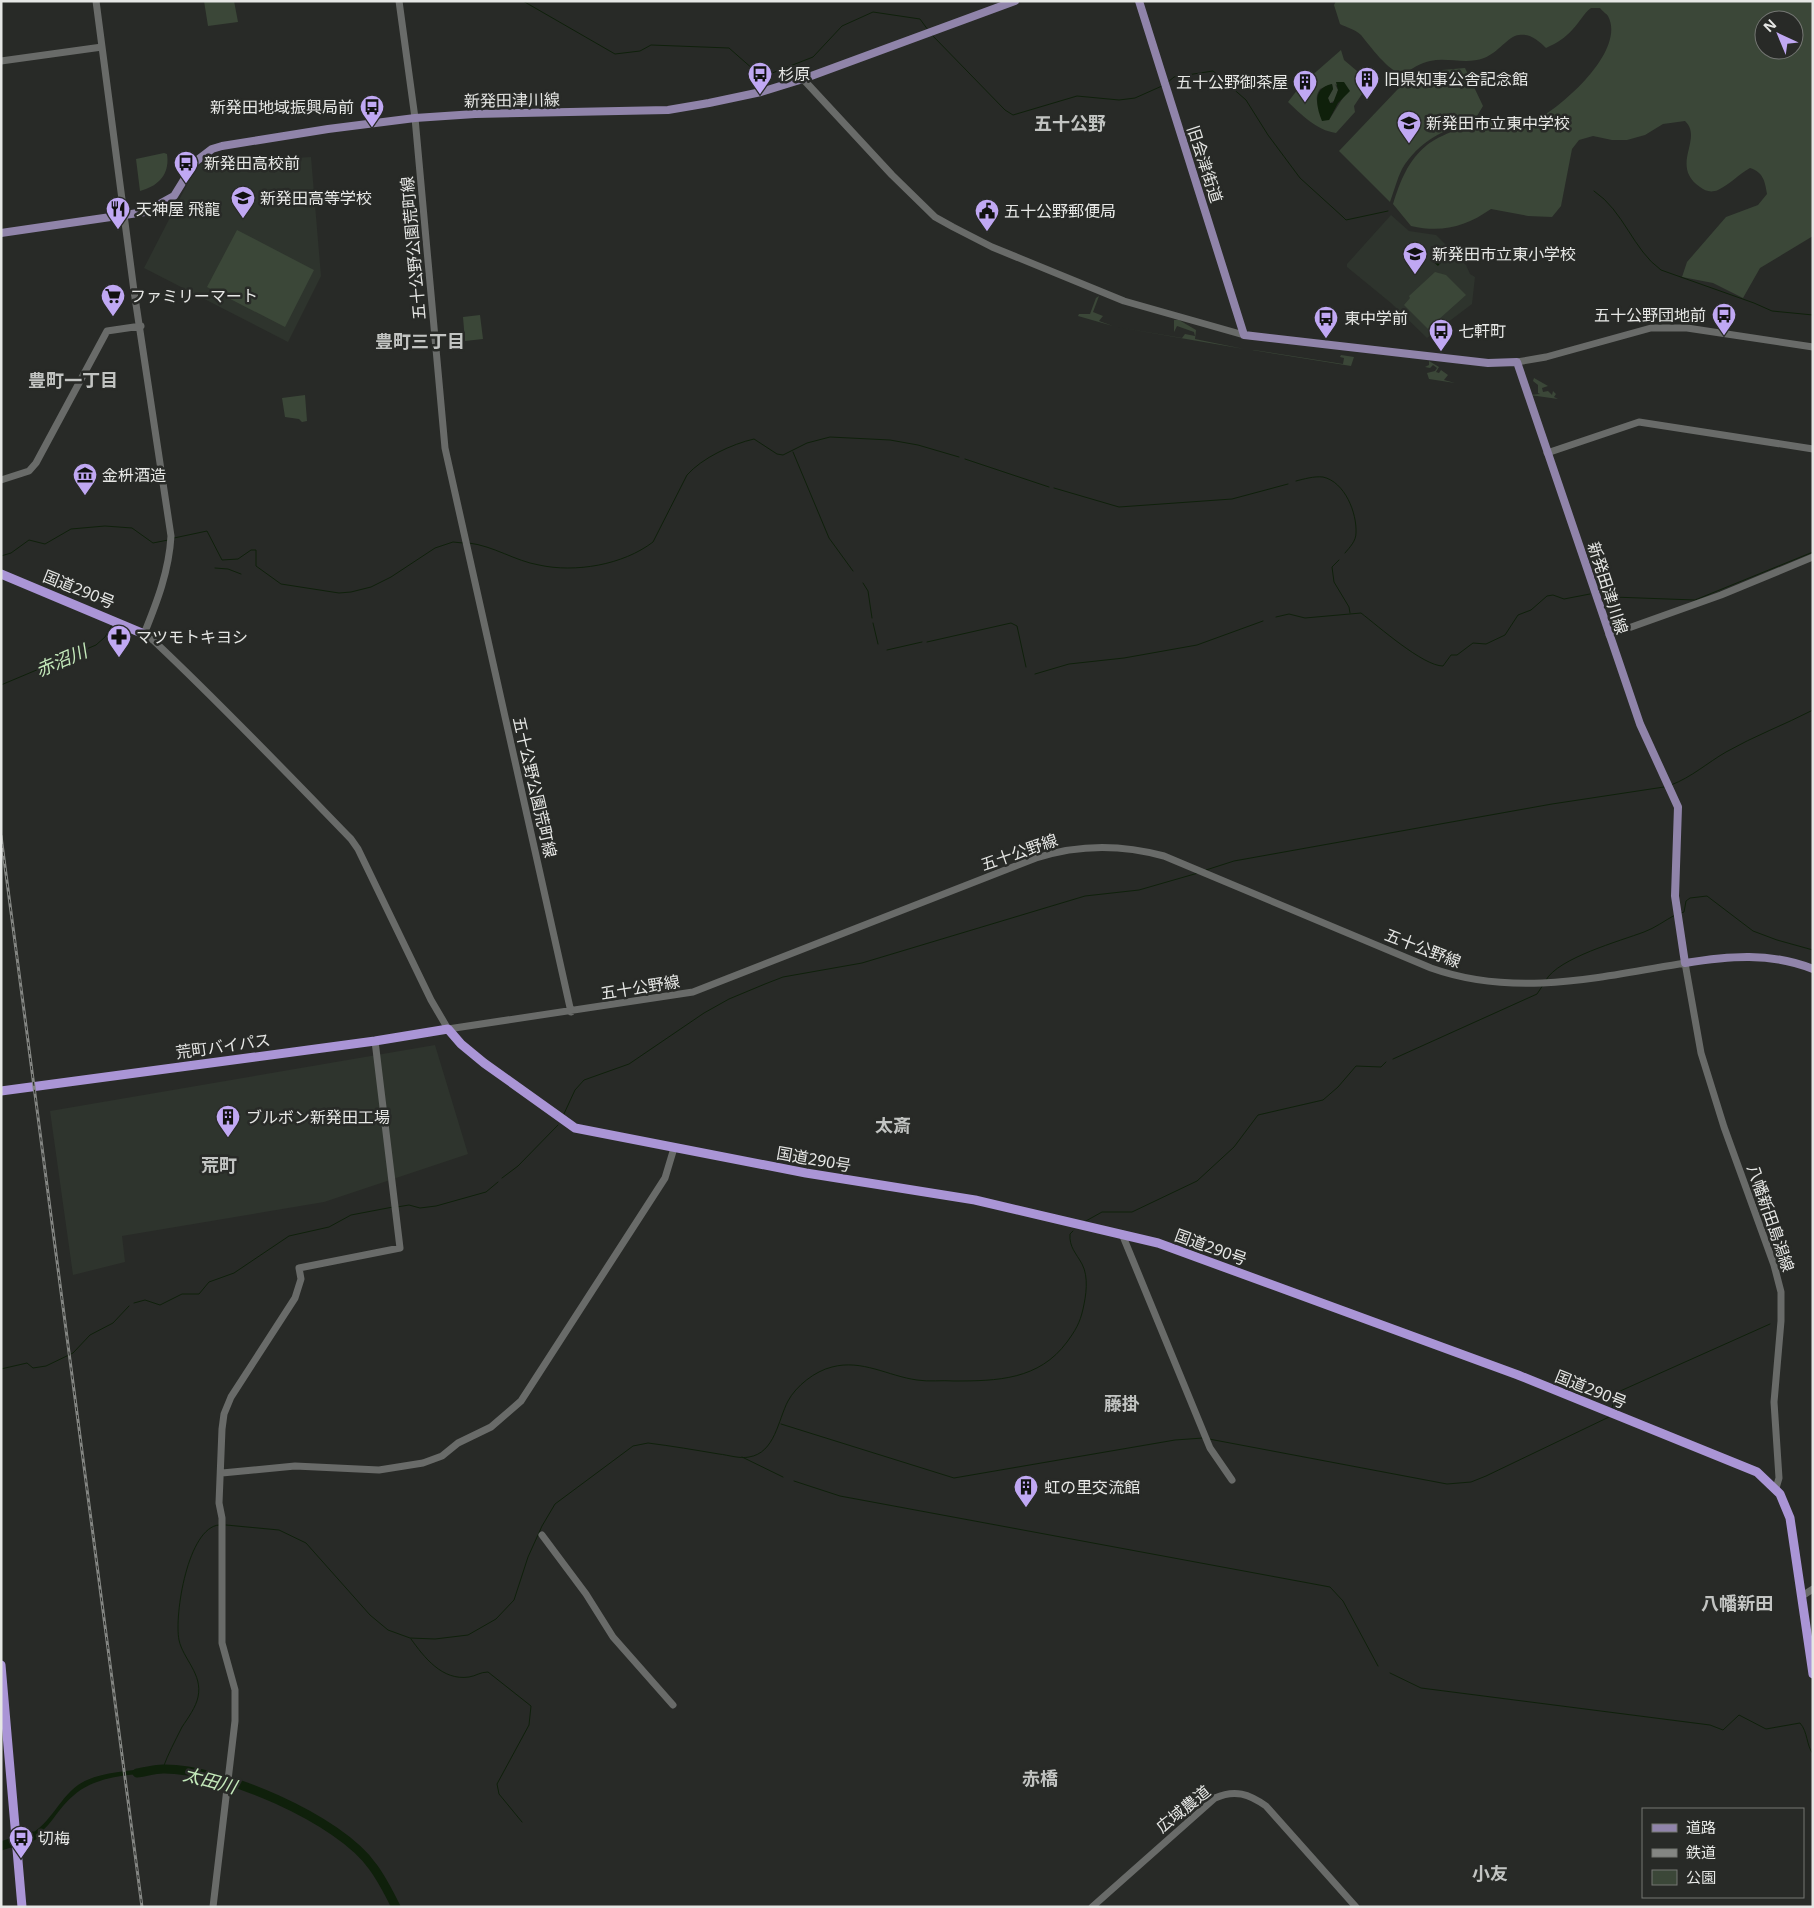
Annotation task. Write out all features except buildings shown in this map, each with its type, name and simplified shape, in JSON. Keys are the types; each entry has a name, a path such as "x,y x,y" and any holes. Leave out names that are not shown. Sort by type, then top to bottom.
{"highway":[{"name":"国道290号","path":"1,574 144,634"},
{"name":"国道290号","path":"448,1029 461,1044 484,1063 575,1128 806,1173 975,1200 1158,1243 1518,1375 1607,1413 1746,1466 1764,1477 1784,1499 1790,1518 1813,1674"},
{"name":"荒町バイパス","path":"1,1091 375,1041 448,1029"},
{"path":"1,1665 22,1907"}],"main road":[{"name":"新発田津川線","path":"1,233 145,212 174,196 195,162 212,149 328,129 415,118 475,114 668,110 744,97 803,79 1015,1"},
{"name":"旧会津街道","path":"1139,1 1244,335"},
{"path":"1244,335 1488,363 1517,362"},
{"name":"新発田津川線","path":"1517,362 1640,724 1678,807 1675,896 1685,963"},
{"path":"1685,963 1743,956 1782,959 1813,969"}],"street":[{"path":"96,1 124,216 171,539 163,586 144,634 154,641 228,712 249,736 351,839 431,1000 448,1029"},
{"name":"五十公野公園荒町線","path":"399,1 415,118 442,425 472,569 571,1012"},
{"path":"1,61 102,47"},
{"path":"803,79 892,175 935,216 953,227 992,247 1124,301 1244,335"},
{"path":"1,480 30,470 36,463 107,331 140,326"},
{"path":"1517,362 1546,357 1640,330 1670,327 1813,347"},
{"path":"1547,453 1639,422 1813,449"},
{"path":"1610,635 1721,595 1813,557"},
{"name":"五十公野線","path":"448,1029 571,1012 693,992 1036,858 1065,850 1102,846 1131,849 1164,856 1431,968 1472,980 1520,985 1558,983 1685,963"},
{"name":"八幡新田島潟線","path":"1685,963 1701,1053 1724,1127 1774,1265 1781,1292 1782,1321 1774,1402 1779,1478 1776,1488"},
{"path":"213,1907 227,1789 235,1696 222,1643 222,1518 219,1503 224,1414 231,1397 295,1298 301,1279 298,1268 400,1248 375,1041"},
{"path":"222,1473 295,1466 379,1470 423,1463 442,1456 458,1443 491,1427 522,1401 665,1178 674,1148"},
{"path":"1122,1234 1210,1448 1232,1480"},
{"path":"542,1535 580,1586 613,1637 673,1705"},
{"path":"1802,1596 1813,1589"},
{"name":"広域農道","path":"1092,1907 1211,1801 1227,1793 1238,1793 1254,1798 1266,1806 1356,1907"}],"shaded area":[{"path":"1336,82 1344,82 1350,91 1338,103 1329,120 1322,121 1317,104 1318,94 1321,89 1332,84 1333,89 1328,98 1330,103 1333,103 1338,90"},
{"name":"新発田高等学校","path":"311,157 321,276 288,342 144,268 194,171 200,164"},
{"name":"新発田市立東小学校","path":"1391,215 1409,231 1436,235 1466,265 1470,274 1475,277 1472,304 1427,338 1391,303 1347,267 1347,264"},
{"path":"1442,246 1450,252 1438,266 1431,260"},
{"path":"435,1045 468,1154 324,1202 122,1236 125,1262 73,1275 50,1111"},
{"path":"146,1768 147,1774 108,1779 80,1790 66,1803 46,1828 22,1843 22,1838 39,1828 64,1798 78,1785 102,1775"}],"green space":[{"path":"204,1 234,1 238,22 208,26"},
{"path":"1336,1 1813,1 1813,236 1760,268 1743,298 1713,283 1682,277 1687,262 1726,217 1758,205 1767,194 1763,178 1758,172 1750,168 1718,190 1713,191 1704,190 1691,179 1687,170 1687,161 1691,136 1690,128 1685,121 1663,124 1645,135 1627,140 1612,140 1593,136 1579,140 1572,149 1561,206 1552,217 1528,216 1491,209 1472,220 1453,227 1433,229 1411,226 1393,204 1410,164 1420,151 1439,138 1464,127 1487,122 1517,129 1534,122 1550,111 1567,98 1597,65 1607,48 1611,31 1608,16 1600,8 1591,8 1567,35 1546,48 1531,36 1519,35 1511,38 1484,58 1470,61 1430,61 1416,66 1403,75 1391,69 1359,33 1340,24 1334,5"},
{"path":"1341,50 1344,60 1370,82 1354,106 1355,112 1336,133 1322,129 1304,117 1288,102 1301,85","holes":["1332,84 1333,89 1328,98 1330,103 1336,100 1338,90 1335,84 1346,93 1329,120 1320,110 1317,97 1320,89"]},
{"path":"1465,68 1483,106 1474,121 1443,132 1424,144 1408,159 1402,169 1390,202 1339,151 1397,90 1419,72"},
{"path":"167,154 167,168 162,178 153,186 140,191 136,159"},
{"path":"237,230 314,270 285,327 207,287"},
{"path":"1435,272 1446,275 1466,295 1428,329 1404,305 1410,298 1409,296"},
{"path":"1099,296 1093,312 1103,316 1099,321 1113,326 1078,316 1079,314 1090,314 1096,298"},
{"path":"480,315 483,339 465,341 463,317"},
{"path":"1174,320 1179,320 1196,330 1195,339 1244,349 1117,327 1182,338 1185,334 1195,336 1194,332 1177,326 1174,332"},
{"path":"1252,350 1343,364 1344,358 1340,357 1341,355 1354,357 1351,366"},
{"path":"1429,361 1439,367 1436,372 1439,373 1441,370 1448,375 1444,380 1455,383 1429,379 1427,373 1435,371 1437,368 1433,365 1430,368 1425,367 1429,365"},
{"path":"1534,378 1548,386 1542,388 1543,392 1548,391 1552,395 1553,391 1556,394 1554,397 1558,399 1530,395 1540,394 1538,393 1538,385 1533,381"},
{"path":"305,395 307,421 302,422 299,419 285,417 282,398"}],"waterway":[{"path":"523,1 615,54 640,51 651,45 729,48 762,77 813,57 842,26 873,12 920,19 928,30"},
{"path":"932,35 1005,110 1013,115 1077,96 1119,100 1135,98 1162,86"},
{"path":"1168,82 1174,77 1213,71 1246,100 1268,135 1300,178 1346,220 1388,211"},
{"path":"1594,191 1613,209 1643,252 1661,270 1772,311 1813,315"},
{"path":"469,543 487,547 530,563 553,567 568,568 598,565 628,556 653,542 687,475 693,469 718,452 754,439 777,454 783,455 807,443 830,437 890,440 918,445 959,457"},
{"path":"793,452 829,538 853,571"},
{"path":"965,459 1049,487"},
{"path":"1296,481 1323,477 1338,485 1348,499 1356,525 1356,536 1345,553"},
{"path":"1054,488 1119,507 1232,499 1288,484"},
{"path":"1,556 11,553 29,540 45,544 71,529 105,526 132,528 153,543 168,540"},
{"path":"174,538 207,531 222,560 238,559 251,550 256,550 256,566 281,584 339,593 371,587 391,577 435,548 453,542 463,543"},
{"path":"1602,595 1695,600 1813,552"},
{"path":"1339,560 1332,567 1334,582 1349,607 1350,613"},
{"name":"赤沼川","path":"215,568 228,569 241,574"},
{"path":"863,583 868,591 872,618"},
{"path":"1276,617 1289,614 1305,618 1361,613 1413,653 1424,660 1443,666 1451,655 1457,655 1473,643 1486,644 1505,635 1518,615 1531,610 1547,596 1553,595 1564,599 1590,594"},
{"path":"1035,674 1069,664 1124,658 1197,645 1263,621"},
{"path":"873,623 878,644"},
{"path":"927,642 1011,623 1017,626 1026,667"},
{"name":"赤沼川","path":"1,685 96,645 105,637 112,625"},
{"path":"887,650 922,642"},
{"path":"1671,785 1686,778 1737,746 1813,710"},
{"path":"1206,870 1234,861 1552,804 1664,787"},
{"path":"563,1116 575,1090 584,1080 629,1064 704,1013 729,999 783,977 862,963 1085,896 1139,890 1198,873"},
{"path":"1681,913 1684,912 1686,901 1690,898 1707,896 1753,931 1813,950"},
{"path":"1546,980 1563,964 1590,951 1648,930 1675,915"},
{"path":"1393,1059 1537,994 1543,985"},
{"path":"1084,1222 1102,1212 1132,1212 1197,1181 1234,1147 1258,1115 1323,1100 1338,1087 1356,1066 1381,1067 1386,1062"},
{"path":"502,1178 518,1166 558,1125"},
{"path":"397,1207 409,1205 420,1208 436,1206 486,1192 498,1182"},
{"path":"134,1303 145,1300 160,1305 182,1294 199,1294 209,1282 234,1273 289,1236 329,1227 351,1215 393,1207"},
{"path":"226,1525 279,1530 306,1543 370,1615 388,1630 410,1638 435,1639 468,1635 496,1619 514,1600 528,1557 542,1526 555,1504 633,1446 648,1443 742,1458 758,1454 770,1443 791,1395 813,1376 832,1367 854,1365 922,1381 970,1381 1016,1376 1044,1364 1056,1355 1067,1342 1077,1327 1083,1309 1086,1275 1082,1264 1073,1250 1070,1234 1073,1231"},
{"path":"1,1369 27,1363 33,1368 46,1366 73,1353 90,1335 113,1323 129,1306"},
{"path":"1612,1409 1614,1396 1618,1392 1770,1324"},
{"path":"1209,1439 1447,1484 1471,1482 1486,1476 1609,1417"},
{"path":"781,1424 954,1478 1175,1440 1203,1438"},
{"path":"742,1457 783,1477"},
{"path":"794,1481 840,1496 1330,1587 1343,1601 1378,1666"},
{"path":"163,1768 174,1742 194,1709 199,1689 198,1681 179,1640 178,1628 181,1593 191,1556 199,1540 208,1529 219,1525"},
{"path":"411,1639 428,1660 442,1671 459,1677 469,1677 488,1672 531,1706 529,1725 497,1784 499,1794 522,1822"},
{"path":"1390,1673 1421,1688 1710,1725 1723,1730 1739,1715 1766,1729 1800,1723 1813,1754"},
{"name":"太田川","path":"137,1773 163,1769 187,1771 216,1777 246,1787 307,1815 334,1831 357,1849 373,1867 396,1907"},
{"name":"太田川","path":"1,1846 33,1836"}],"railway":[{"path":"1,836 142,1907"}],"place":[{"name":"杉原","path":"760,95"},
{"name":"旧県知事公舎記念館","path":"1367,100"},
{"name":"五十公野御茶屋","path":"1305,103"},
{"name":"新発田地域振興局前","path":"372,128"},
{"name":"新発田市立東中学校","path":"1409,144"},
{"name":"新発田高校前","path":"186,184"},
{"name":"新発田高等学校","path":"243,219"},
{"name":"天神屋 飛龍","path":"118,230"},
{"name":"五十公野郵便局","path":"987,232"},
{"name":"新発田市立東小学校","path":"1415,275"},
{"name":"ファミリーマート","path":"113,317"},
{"name":"五十公野団地前","path":"1724,336"},
{"name":"東中学前","path":"1326,339"},
{"name":"七軒町","path":"1441,352"},
{"name":"金枡酒造","path":"85,496"},
{"name":"マツモトキヨシ","path":"119,658"},
{"name":"ブルボン新発田工場","path":"228,1138"},
{"name":"虹の里交流館","path":"1026,1508"},
{"name":"切梅","path":"21,1859"}],"district":[{"name":"五十公野","path":"1070,123"},
{"name":"豊町三丁目","path":"420,341"},
{"name":"豊町一丁目","path":"73,380"},
{"name":"太斎","path":"893,1125"},
{"name":"荒町","path":"219,1165"},
{"name":"藤掛","path":"1122,1403"},
{"name":"八幡新田","path":"1737,1603"},
{"name":"赤橋","path":"1040,1778"},
{"name":"小友","path":"1490,1873"}]}
